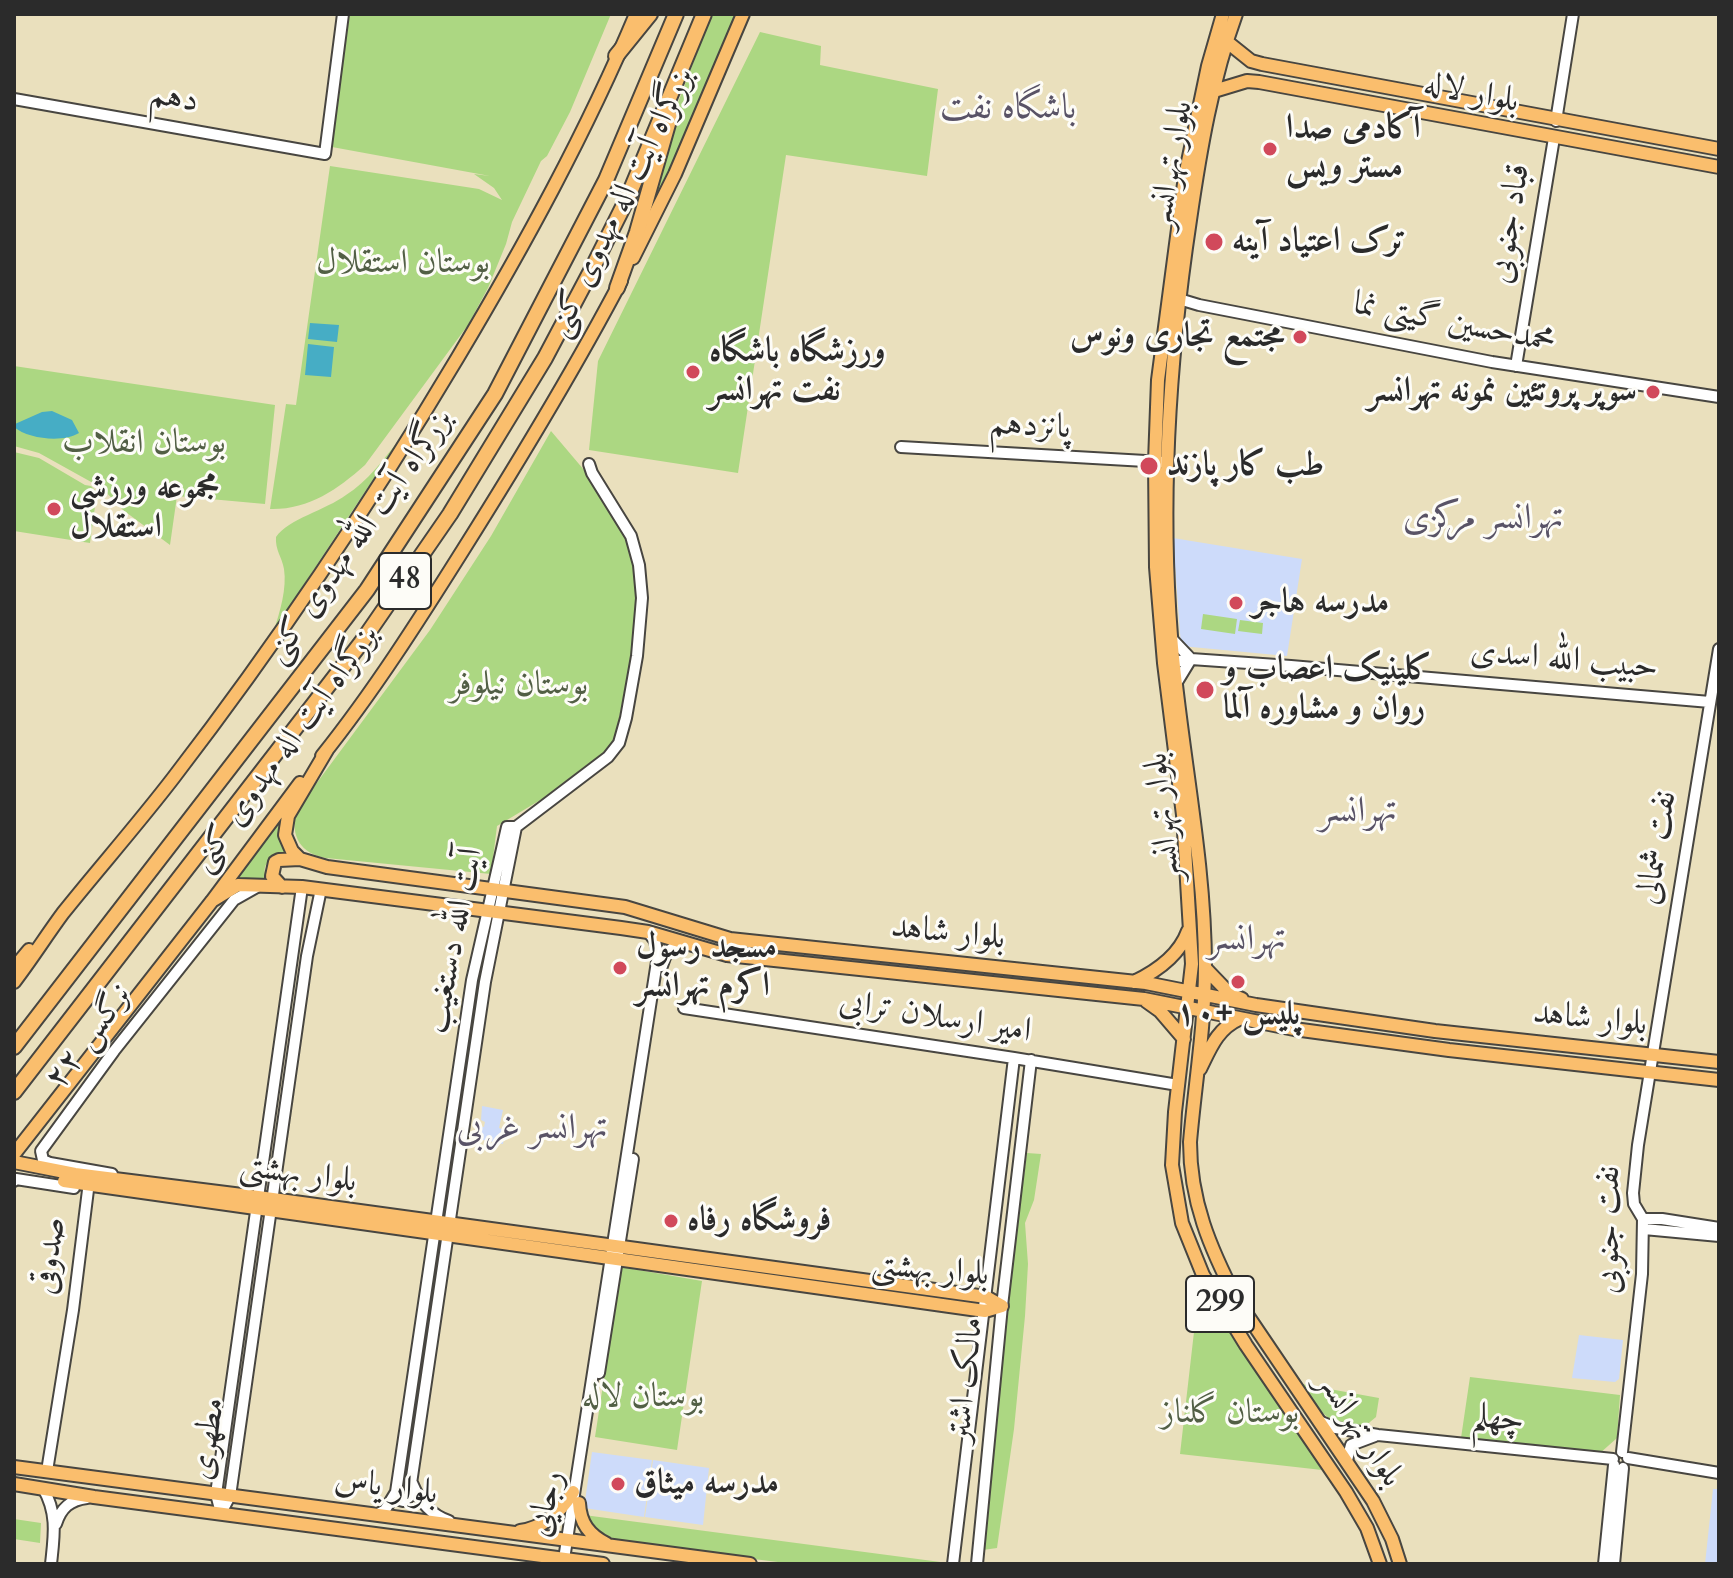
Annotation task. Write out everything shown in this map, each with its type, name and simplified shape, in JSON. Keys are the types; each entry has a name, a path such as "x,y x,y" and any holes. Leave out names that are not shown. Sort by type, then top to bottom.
{"highway":[{"path":"616,56 650,14"},
{"name":"بزرگراه آیت الله مهدوی کنی","path":"14,1047 367,590 495,394 606,180 676,14"},
{"name":"بزرگراه آیت اله مهدوی کنی","path":"14,1092 361,643 450,514 545,358 591,271 628,197 704,14"},
{"path":"617,288 637,232 682,70"}],"main road":[{"name":"بزرگراه آیت اله مهدوی کنی","path":"14,982 61,916 150,808 250,675 382,483 487,309 548,198 596,104 636,14"},
{"name":"بزرگراه آیت اله مهدوی کنی","path":"14,1154 327,750 439,590 565,386 617,288 675,174 743,14"},
{"name":"بلوار تهرانسر","path":"1161,462 1158,380 1185,176 1208,66 1223,14"},
{"name":"بلوار تهرانسر","path":"1236,14 1226,41 1196,177 1169,381 1156,567 1194,813 1205,968 1190,1164 1201,1221 1237,1300 1382,1516 1400,1564"},
{"name":"بلوار لاله","path":"1226,41 1251,61 1556,121 1719,149"},
{"path":"1312,92 1311,83 1316,75"},
{"name":"بلوار لاله","path":"1214,91 1247,81 1719,167"},
{"path":"1554,138 1556,121"},
{"name":"بلوار تهرانسر","path":"1171,661 1188,870 1188,931 1192,964 1172,1153 1173,1177 1182,1223 1203,1275 1246,1345 1346,1492 1367,1528 1380,1564"},
{"path":"300,859 287,843 285,826 327,750"},
{"path":"282,887 272,876 275,862 300,859"},
{"name":"بلوار شاهد","path":"300,859 339,869 625,907 730,939 1140,982 1256,1005 1463,1035 1719,1062"},
{"name":"بلوار شاهد","path":"212,901 238,885 321,889 648,932 727,955 1144,999 1239,1019 1433,1048 1719,1080"},
{"path":"14,968 61,916"},
{"path":"1184,1039 1160,1011 1144,999 1140,982 1167,961 1180,947 1188,931"},
{"path":"1205,968 1230,994 1256,1005"},
{"path":"1197,1075 1220,1033 1228,1024 1239,1019"},
{"path":"14,1162 43,1173"},
{"path":"15,1176 43,1173"},
{"name":"بلوار بهشتی","path":"43,1173 141,1183 258,1203 1002,1306"},
{"name":"بلوار بهشتی","path":"43,1173 158,1195 258,1203"},
{"name":"بلوار یاس","path":"14,1467 750,1564"},
{"name":"بلوار یاس","path":"14,1484 603,1564"},
{"path":"504,1532 538,1526 576,1498 579,1515 589,1531 613,1547"}],"street":[{"name":"دهم","path":"14,99 325,154 343,14"},
{"path":"1556,121 1573,14"},
{"name":"قباد جنوبی","path":"1516,366 1554,138"},
{"name":"محمدحسین گیتی نما","path":"1179,299 1516,366 1719,397"},
{"name":"پانزدهم","path":"901,447 1161,462"},
{"name":"آیت الله دستغیب","path":"411,1481 472,980 516,827 608,757 619,743 637,656 642,598 639,565 631,536 589,464"},
{"name":"نفت شمالی","path":"1652,1056 1719,649"},
{"path":"1171,661 1191,659"},
{"path":"1171,661 1191,659"},
{"name":"حبیب الله اسدی","path":"1171,661 1191,659 1710,702"},
{"name":"نرگس ۲۲","path":"141,1183 105,1172 50,1163 43,1160 41,1151 114,1051 234,900 255,888 266,886"},
{"name":"مطهری","path":"221,1513 216,1494 302,887"},
{"name":"مطهری","path":"221,1513 230,1496 314,911 321,889"},
{"path":"299,909 314,911"},
{"name":"رجایی","path":"615,1252 658,955 655,941 648,932"},
{"name":"رجایی","path":"564,1559 664,959 673,946 681,942"},
{"name":"امیر ارسلان ترابی","path":"684,1008 1178,1085"},
{"name":"نفت جنوبی","path":"1615,1506 1642,1274 1644,1224 1634,1204 1633,1193 1652,1056"},
{"name":"مالک اشتر","path":"951,1562 1014,1058"},
{"name":"مالک اشتر","path":"976,1563 1031,1060"},
{"path":"15,1176 88,1190 158,1195"},
{"name":"صدوقی","path":"47,1471 73,1310 88,1190"},
{"path":"1644,1224 1719,1228"},
{"path":"1644,1224 1719,1236"},
{"name":"آیت الله دستغیب","path":"396,1492 441,1229"},
{"name":"چهلم","path":"1321,1422 1336,1428 1378,1435 1719,1473"},
{"path":"1347,1460 1351,1445 1378,1435"},
{"path":"396,1492 399,1500 407,1499 411,1481"},
{"path":"411,1481 425,1505 438,1517 468,1527"},
{"path":"43,1488 54,1512 51,1564"},
{"path":"376,1515 385,1510 396,1492"},
{"path":"55,1526 67,1505 77,1499 94,1497"},
{"path":"1615,1506 1613,1564 1604,1564 1615,1506"}],"shaded area":[{"name":"مدرسه هاجر","path":"1173,538 1302,559 1287,656 1181,646"},
{"path":"482,1106 503,1110 499,1128 505,1130 503,1144 478,1139 478,1126 484,1127 485,1122 481,1120"},
{"path":"1579,1335 1623,1340 1619,1379 1615,1382 1572,1378"},
{"name":"مدرسه میثاق","path":"592,1452 652,1460 644,1517 584,1508"},
{"path":"653,1460 709,1468 703,1525 645,1517"},
{"path":"1713,1489 1719,1489 1719,1564 1705,1564"}],"green space":[{"name":"بوستان استقلال","path":"347,14 611,14 570,112 547,156 541,161 512,222 488,288 468,325 365,465 321,497 297,506 270,509 286,404 296,405 330,166 479,189 502,200 494,188 474,174 490,176 332,147"},
{"path":"712,14 738,14 640,232 672,118"},
{"path":"760,32 821,46 820,65 938,89 927,176 786,155 738,473 589,450 598,361"},
{"name":"بوستان انقلاب","path":"14,366 275,405 265,504 177,496 170,545 123,510 102,488 39,453 14,446"},
{"name":"بوستان نیلوفر","path":"551,431 601,490 620,523 633,556 638,599 616,735 608,749 542,799 497,826 491,874 317,856 304,848 296,836 296,811 430,630 491,536"},
{"path":"399,440 274,630 285,584 276,537 289,525 354,489 375,470"},
{"name":"مجموعه ورزشی استقلال","path":"14,452 39,458 97,492 90,543 14,531"},
{"path":"1203,614 1237,619 1235,634 1201,629"},
{"path":"1240,620 1263,623 1262,634 1238,631"},
{"path":"285,815 290,855 268,862 265,870 269,883 228,887"},
{"path":"1027,1153 1041,1154 1034,1200 1025,1223 1028,1264 1014,1429 997,1548 983,1550 1006,1307"},
{"name":"بوستان لاله","path":"621,1267 702,1281 677,1450 595,1437"},
{"name":"بوستان گلناز","path":"1201,1287 1232,1337 1322,1470 1180,1454"},
{"path":"1470,1377 1620,1395 1617,1438 1599,1454 1461,1438"},
{"path":"1302,1384 1379,1398 1376,1417 1364,1427 1332,1420 1321,1411"},
{"path":"584,1515 948,1563 794,1564 616,1542 596,1532"},
{"path":"14,1519 41,1523 40,1543 14,1539"}],"water":[{"path":"310,323 339,325 337,342 308,339"},
{"path":"308,344 334,347 331,377 305,375"},
{"path":"52,411 72,420 79,433 64,438 46,438 14,427 42,412"}],"place":[{"name":"آکادمی صدا مستر ویس","path":"1270,149"},
{"name":"ترک اعتیاد آینه","path":"1214,242"},
{"name":"مجتمع تجاری ونوس","path":"1300,337"},
{"name":"ورزشگاه باشگاه نفت تهرانسر","path":"693,372"},
{"name":"سوپر پروتئین نمونه تهرانسر","path":"1653,392"},
{"name":"طب کار پازند","path":"1149,466"},
{"name":"مجموعه ورزشی استقلال","path":"54,509"},
{"name":"مدرسه هاجر","path":"1236,603"},
{"name":"کلینیک اعصاب و روان و مشاوره آلما","path":"1205,690"},
{"name":"مسجد رسول اکرم تهرانسر","path":"620,968"},
{"name":"پلیس +۱۰","path":"1238,982"},
{"name":"فروشگاه رفاه","path":"671,1221"},
{"name":"مدرسه میثاق","path":"618,1484"}],"district":[{"name":"باشگاه نفت","path":"1008,110"},
{"name":"تهرانسر مرکزی","path":"1483,520"},
{"name":"تهرانسر","path":"1358,813"},
{"name":"تهرانسر","path":"1247,941"},
{"name":"تهرانسر غربی","path":"532,1130"}]}
